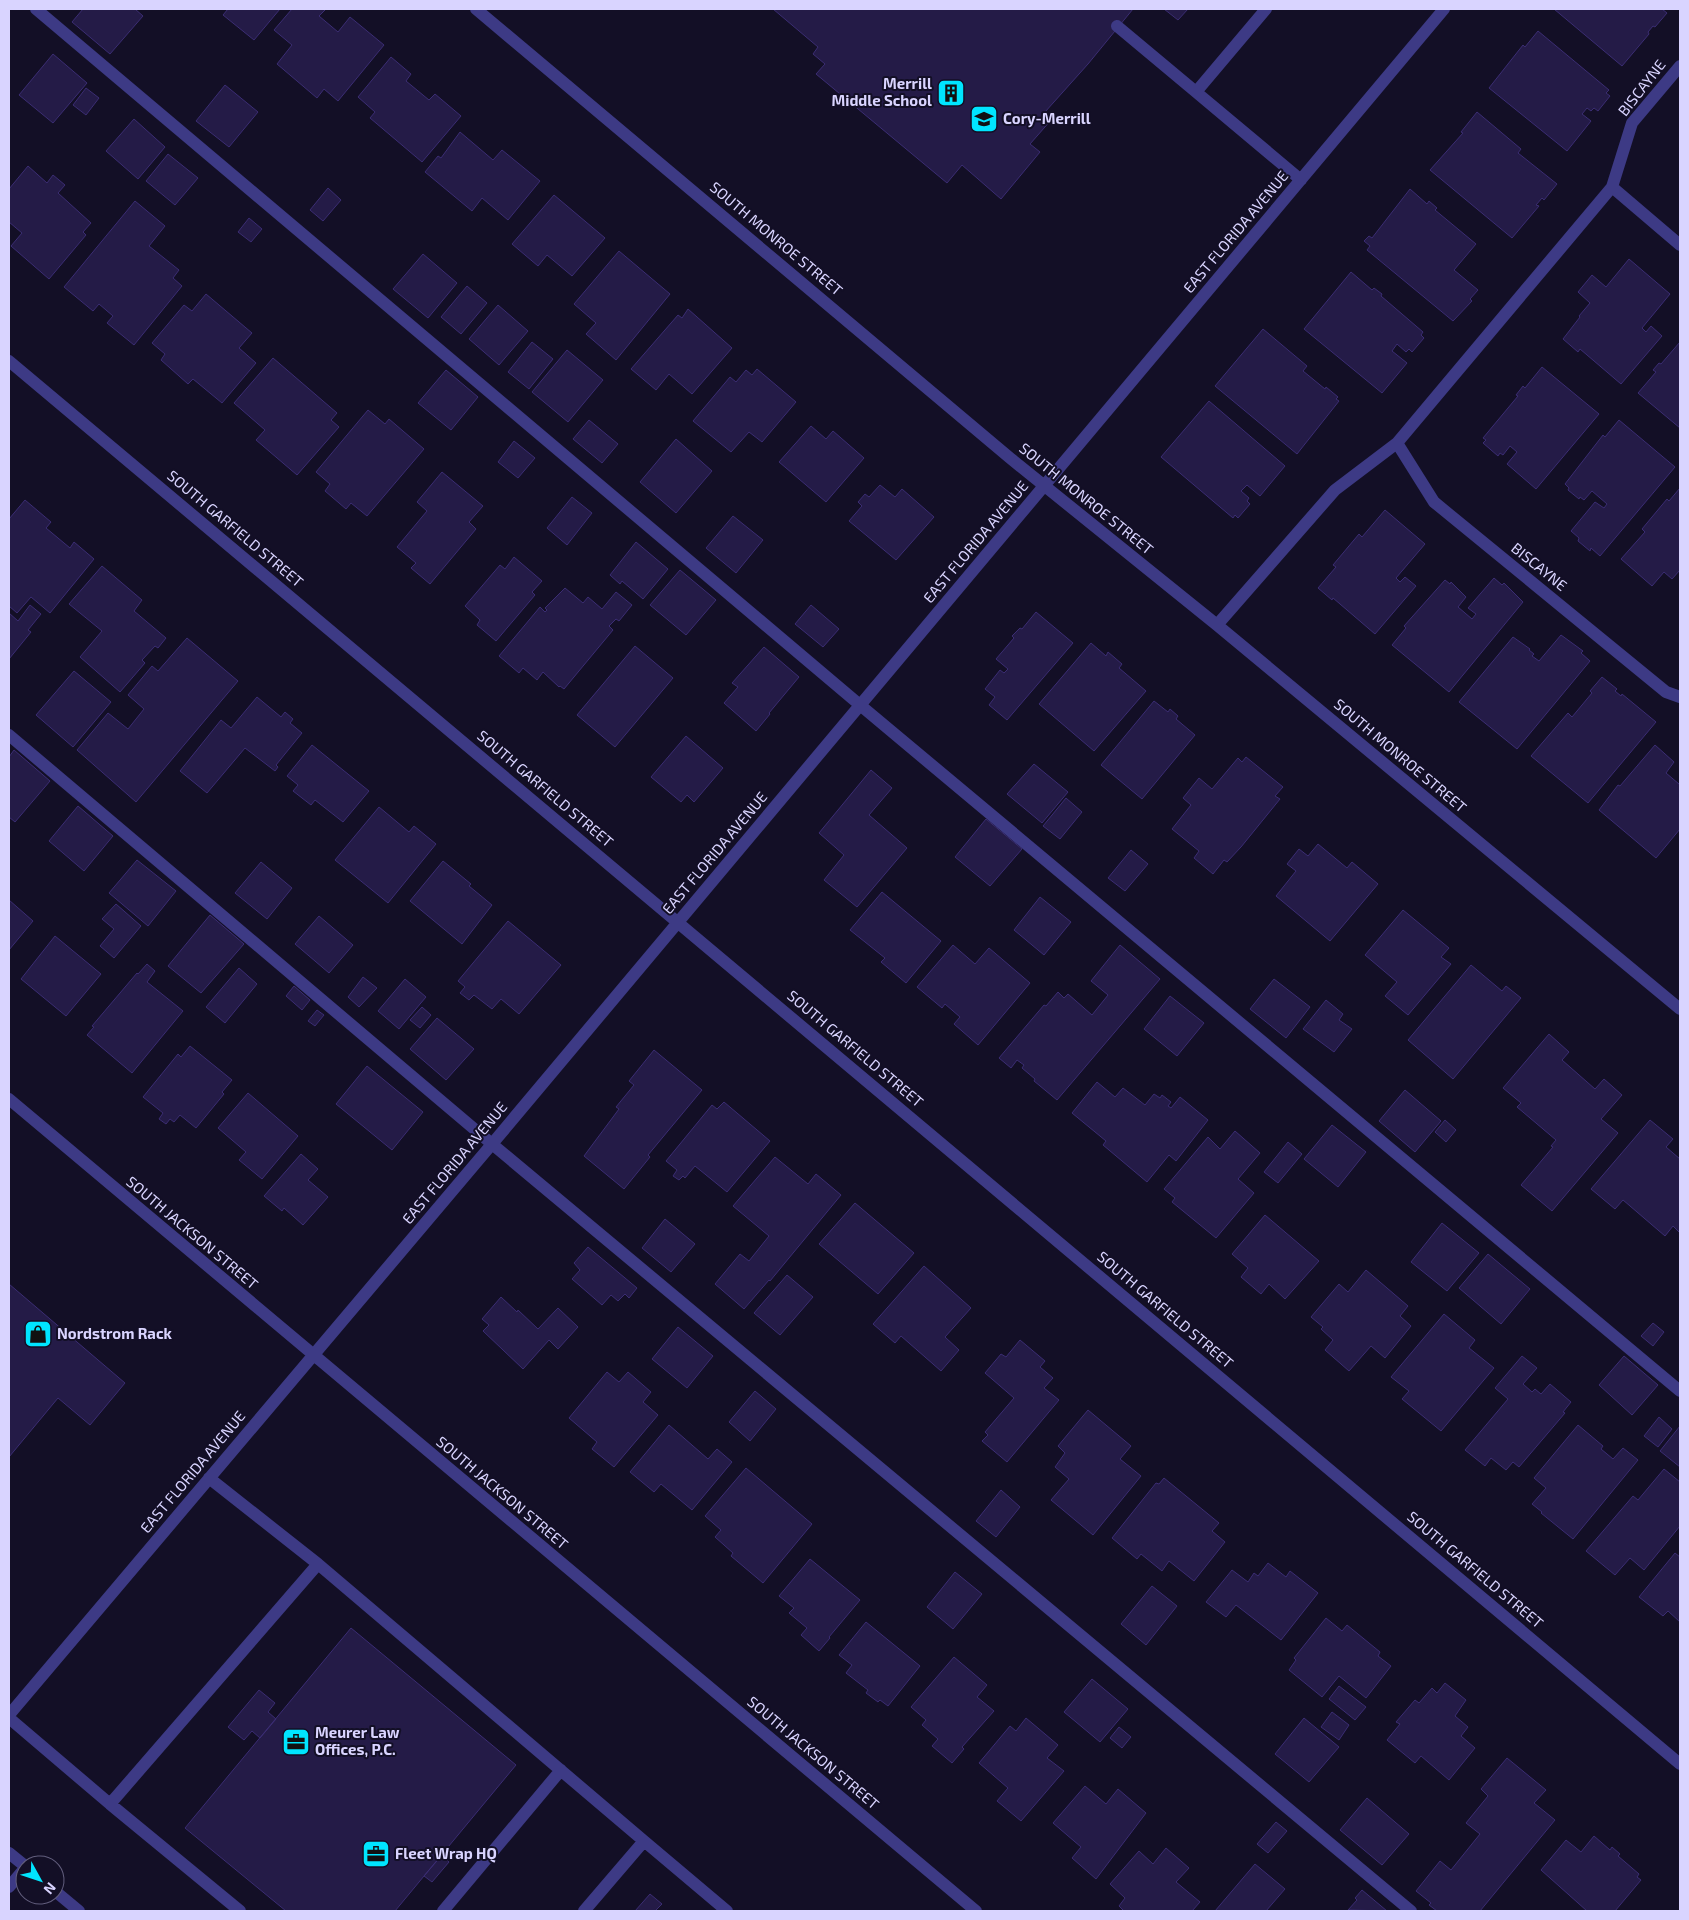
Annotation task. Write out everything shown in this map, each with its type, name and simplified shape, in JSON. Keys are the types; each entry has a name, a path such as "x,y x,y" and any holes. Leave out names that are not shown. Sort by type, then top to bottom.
{"street":[{"path":"36,9 860,705 1680,1391"},
{"name":"SOUTH MONROE STREET","path":"476,9 1044,486 1217,626 1680,1009"},
{"path":"1196,92 1266,9"},
{"name":"EAST FLORIDA AVENUE","path":"9,1716 492,1144 1444,9"},
{"path":"1117,26 1301,180"},
{"name":"BISCAYNE","path":"1217,626 1335,490 1396,443 1612,187 1632,123 1680,66"},
{"path":"1612,187 1680,245"},
{"name":"SOUTH GARFIELD STREET","path":"9,361 1680,1764"},
{"name":"BISCAYNE","path":"1396,443 1434,502 1666,692 1680,697"},
{"path":"9,736 492,1144 1411,1911"},
{"name":"SOUTH JACKSON STREET","path":"9,1099 976,1911"},
{"path":"209,1478 318,1564 727,1911"},
{"path":"110,1804 318,1564"},
{"path":"9,1716 110,1804 240,1911"},
{"path":"443,1911 561,1770"},
{"path":"584,1911 644,1841"},
{"path":"65,1899 79,1911"}],"building":[{"path":"83,9 135,9 143,16 110,54 72,22"},
{"path":"228,9 280,9 254,40 223,15"},
{"path":"292,9 326,9 319,16 338,32 350,17 384,45 338,101 324,89 317,98 277,64 292,45 274,30"},
{"name":"Merrill Middle School","path":"773,9 1133,9 1088,64 1045,112 1052,119 1030,144 1040,152 1001,199 962,165 947,183 816,74 825,64 813,54 818,47"},
{"path":"1164,9 1188,9 1178,20"},
{"path":"1554,9 1662,9 1667,13 1655,27 1653,26 1648,32 1649,34 1622,66"},
{"path":"1538,31 1609,90 1606,93 1610,96 1598,111 1594,108 1591,111 1587,108 1582,114 1591,121 1567,151 1489,88 1523,45 1525,47"},
{"path":"53,54 87,83 53,123 19,95"},
{"path":"391,57 411,74 406,81 429,100 435,94 461,116 422,162 370,118 375,112 358,97"},
{"path":"225,85 258,112 229,147 196,121"},
{"path":"86,88 99,98 86,115 73,105"},
{"path":"1477,112 1521,149 1518,153 1557,184 1544,200 1542,198 1536,205 1539,206 1512,238 1430,170 1463,133 1461,132"},
{"path":"134,119 165,147 138,179 106,151"},
{"path":"460,132 493,160 502,150 540,181 508,220 482,198 472,211 425,172 438,156 441,158"},
{"path":"168,154 198,178 175,205 146,181"},
{"path":"28,166 47,183 53,175 65,185 58,193 91,223 83,232 86,235 49,279 11,246 22,233 9,222 9,189"},
{"path":"328,188 341,200 323,221 310,210"},
{"path":"1410,189 1427,204 1429,201 1437,208 1435,210 1476,244 1454,270 1478,290 1470,299 1472,301 1453,321 1367,250 1370,246 1364,241 1369,236 1372,238"},
{"path":"554,195 605,238 572,276 547,255 538,266 512,244"},
{"path":"135,201 165,226 149,246 179,270 173,278 182,286 134,345 107,323 113,316 99,304 93,311 64,287"},
{"path":"249,218 262,229 251,242 238,232"},
{"path":"619,251 670,294 616,360 586,334 596,323 574,304"},
{"path":"423,254 457,283 428,318 393,289"},
{"path":"1629,259 1670,294 1642,328 1646,332 1651,326 1662,336 1621,384 1580,349 1578,352 1563,339 1590,303 1578,292 1592,275 1606,287"},
{"path":"1351,272 1372,290 1374,288 1382,294 1381,296 1423,332 1421,335 1424,338 1412,352 1409,349 1406,352 1397,344 1392,351 1407,363 1382,393 1304,329"},
{"path":"467,286 487,303 461,334 441,317"},
{"path":"206,294 252,333 239,348 256,363 222,403 193,379 188,384 161,360 165,354 152,343 184,305 192,311"},
{"path":"498,305 528,331 499,365 469,339"},
{"path":"688,309 732,348 692,394 669,374 656,390 631,369 678,315 682,318"},
{"path":"1263,329 1307,366 1303,371 1338,397 1336,399 1339,401 1297,454 1215,386"},
{"path":"532,342 553,359 529,389 508,372"},
{"path":"1680,342 1680,428 1638,393 1656,372 1653,370 1659,363 1661,364"},
{"path":"567,350 603,380 568,422 532,392"},
{"path":"273,358 337,413 331,420 339,427 297,475 256,440 265,430 234,403"},
{"path":"1542,367 1599,414 1536,489 1507,464 1517,452 1510,446 1503,455 1500,453 1498,456 1483,443 1486,440 1483,438 1518,396 1516,395 1523,386 1525,388"},
{"path":"757,369 796,402 762,442 749,432 731,452 693,421 730,377 736,382 746,370 752,375"},
{"path":"446,370 478,397 451,430 418,403"},
{"path":"1209,401 1285,466 1260,496 1247,485 1241,491 1249,498 1247,501 1250,504 1238,518 1235,515 1233,518 1161,457"},
{"path":"368,410 385,424 389,419 424,449 367,516 351,503 346,509 325,491 330,484 316,472"},
{"path":"589,420 618,444 602,463 573,439"},
{"path":"1619,420 1675,467 1600,556 1591,548 1590,551 1578,541 1579,538 1571,531 1595,502 1604,508 1607,504 1592,491 1584,500 1580,497 1579,499 1568,490 1569,488 1565,484 1603,435 1605,437"},
{"path":"811,426 826,439 833,431 864,458 826,502 779,462"},
{"path":"676,439 712,471 676,513 640,482"},
{"path":"514,441 535,458 518,478 498,462"},
{"path":"442,472 483,506 469,522 476,529 430,584 411,568 416,563 397,547 427,511 417,502"},
{"path":"880,485 895,497 902,489 934,517 896,560 849,521 862,506 858,502 865,494 869,497"},
{"path":"1680,488 1680,570 1672,579 1664,572 1652,586 1621,559 1645,532 1642,529 1667,499 1669,501"},
{"path":"572,497 592,513 567,545 547,528"},
{"path":"25,500 51,522 46,528 70,548 74,542 94,559 50,613 31,597 17,613 9,606 9,519"},
{"path":"1385,510 1425,544 1396,578 1400,582 1405,577 1416,586 1375,634 1333,598 1332,600 1318,588 1336,567 1333,565 1359,534 1362,537"},
{"path":"733,516 763,540 736,573 706,548"},
{"path":"636,542 668,569 643,599 622,581 620,584 610,575"},
{"path":"514,557 542,581 532,592 535,595 496,641 477,625 480,620 465,606 500,565 505,569"},
{"path":"102,566 142,600 134,611 166,638 158,648 155,646 142,660 145,663 120,692 80,657 102,631 69,604"},
{"path":"680,570 716,600 686,635 650,605"},
{"path":"1494,578 1502,585 1504,583 1523,602 1449,692 1392,645 1406,628 1404,626 1445,580 1450,584 1451,582 1466,597 1458,607 1472,619 1476,614 1468,608"},
{"path":"565,588 583,603 588,597 602,609 616,592 632,605 619,621 616,619 609,626 613,630 564,689 559,687 543,672 537,680 523,668 519,673 499,656 540,607 545,612 547,610 545,608"},
{"path":"30,605 41,614 28,630 31,632 9,659 9,613 18,621"},
{"path":"811,605 839,629 823,647 795,624"},
{"path":"1036,612 1073,643 1007,720 989,705 995,697 985,689 1000,670 1004,673 1008,669 996,659 1014,638 1012,636 1020,628 1022,629"},
{"path":"1561,635 1583,651 1581,653 1590,661 1517,749 1459,702 1513,637 1530,649 1534,654 1532,656 1539,661"},
{"path":"187,638 238,681 136,802 77,750 108,713 128,729 144,709 128,695 152,666 158,671"},
{"path":"1091,643 1106,656 1108,652 1122,664 1119,668 1146,691 1094,751 1039,704"},
{"path":"635,646 673,678 615,747 577,715"},
{"path":"764,647 799,677 756,731 724,703 738,687 732,683"},
{"path":"74,671 111,702 73,747 36,715"},
{"path":"1602,677 1617,689 1615,691 1621,696 1622,694 1656,722 1588,803 1531,756 1568,713 1572,717 1592,693 1590,691"},
{"path":"257,697 281,717 285,712 293,719 290,723 302,733 276,765 278,767 275,771 245,748 207,793 180,771 221,720 231,728"},
{"path":"1154,701 1168,712 1170,709 1178,716 1176,719 1195,735 1142,799 1101,765"},
{"path":"686,736 723,768 694,802 687,795 681,802 651,777"},
{"path":"312,745 369,791 343,822 315,800 311,805 293,791 298,785 287,776"},
{"path":"1655,745 1674,762 1666,773 1680,783 1680,829 1656,858 1599,810 1618,785 1620,786"},
{"path":"14,750 50,781 15,822 9,817 9,757"},
{"path":"1246,757 1283,787 1275,796 1280,799 1241,847 1227,862 1224,860 1213,874 1194,858 1199,851 1172,829 1191,805 1183,798 1199,778 1212,789 1238,758 1242,762"},
{"path":"1034,764 1068,792 1042,823 1007,794"},
{"path":"871,770 892,788 869,815 907,848 857,907 824,880 844,855 819,833"},
{"path":"1066,798 1082,812 1060,839 1043,826"},
{"path":"78,806 113,836 84,871 49,841"},
{"path":"379,807 409,832 414,826 436,844 388,903 335,860"},
{"path":"986,819 1022,849 990,886 955,857"},
{"path":"1318,844 1347,868 1352,862 1378,884 1330,941 1276,896 1296,871 1287,864 1299,849 1308,856"},
{"path":"1131,850 1148,864 1125,891 1108,878"},
{"path":"137,860 176,891 148,926 109,893"},
{"path":"443,861 471,884 469,886 492,905 462,944 410,901"},
{"path":"261,862 292,888 267,919 235,893"},
{"path":"882,892 941,941 906,983 881,962 885,958 850,930"},
{"path":"1040,897 1071,922 1044,955 1014,930"},
{"path":"9,900 33,921 9,950"},
{"path":"116,904 141,926 114,958 100,946 114,929 102,919"},
{"path":"1403,910 1449,948 1441,957 1451,964 1408,1015 1385,996 1397,982 1365,955"},
{"path":"210,915 244,944 201,993 168,966"},
{"path":"319,916 353,945 329,973 295,944"},
{"path":"508,921 561,965 519,1014 501,999 492,1009 474,995 469,1000 460,993 465,987 458,981"},
{"path":"55,936 101,974 66,1016 21,979"},
{"path":"953,945 975,964 989,948 1030,983 978,1045 954,1024 960,1017 945,1004 942,1008 917,987"},
{"path":"1120,945 1160,979 1057,1100 1034,1081 1035,1079 1022,1068 1024,1065 1017,1060 1011,1068 999,1058 1044,1005 1046,1006 1058,992 1064,998 1068,994 1092,1015 1108,995 1091,981"},
{"path":"147,964 155,971 147,982 183,1011 132,1073 87,1035 94,1027 92,1026 137,973"},
{"path":"1471,965 1502,991 1506,986 1521,998 1453,1079 1408,1040"},
{"path":"239,968 257,984 225,1023 206,1007"},
{"path":"363,977 377,988 359,1007 348,997"},
{"path":"405,979 426,997 399,1029 378,1011"},
{"path":"1274,979 1310,1007 1286,1038 1250,1009"},
{"path":"294,986 310,1000 302,1010 286,996"},
{"path":"1170,996 1204,1023 1177,1056 1144,1029"},
{"path":"1326,1000 1343,1014 1339,1020 1352,1029 1334,1052 1303,1029"},
{"path":"422,1007 431,1015 420,1028 410,1020"},
{"path":"317,1010 324,1015 315,1026 308,1021"},
{"path":"437,1018 474,1049 446,1080 410,1049"},
{"path":"1549,1034 1569,1052 1562,1060 1595,1089 1604,1079 1622,1095 1601,1119 1618,1133 1552,1211 1521,1185 1553,1147 1551,1146 1556,1140 1517,1107 1521,1103 1503,1088"},
{"path":"190,1046 232,1080 222,1092 224,1094 196,1128 180,1115 174,1122 170,1119 166,1124 159,1119 163,1113 143,1097 178,1054 181,1057"},
{"path":"654,1050 702,1090 648,1155 650,1157 624,1189 584,1156 619,1109 616,1107 634,1085 629,1081"},
{"path":"367,1066 423,1112 392,1150 336,1104"},
{"path":"1097,1082 1115,1097 1123,1088 1145,1105 1154,1094 1160,1098 1162,1095 1171,1102 1168,1106 1171,1108 1180,1097 1208,1120 1176,1161 1169,1155 1147,1182 1103,1145 1106,1141 1072,1113"},
{"path":"1405,1090 1441,1121 1415,1152 1379,1121"},
{"path":"248,1093 298,1136 262,1179 239,1160 246,1152 218,1128"},
{"path":"724,1102 770,1141 727,1192 695,1166 685,1178 683,1176 679,1180 673,1176 677,1170 666,1161 712,1105 717,1109"},
{"path":"1445,1120 1456,1130 1446,1142 1435,1132"},
{"path":"1650,1120 1673,1139 1666,1147 1680,1159 1680,1233 1673,1226 1665,1236 1623,1200 1615,1209 1591,1189"},
{"path":"1332,1125 1366,1152 1338,1187 1304,1159"},
{"path":"1235,1131 1260,1153 1238,1179 1254,1193 1216,1238 1172,1202 1175,1198 1164,1189 1208,1137 1220,1149"},
{"path":"1288,1142 1302,1154 1278,1183 1264,1172"},
{"path":"301,1154 318,1169 308,1180 328,1197 303,1225 284,1208 282,1211 264,1196"},
{"path":"775,1157 808,1184 816,1174 841,1195 770,1281 744,1309 715,1284 740,1254 749,1261 769,1236 733,1206"},
{"path":"855,1203 914,1253 878,1294 819,1244"},
{"path":"1265,1215 1319,1261 1285,1299 1269,1284 1261,1294 1241,1277 1248,1268 1232,1254"},
{"path":"665,1219 695,1244 671,1272 642,1248"},
{"path":"1442,1223 1479,1253 1447,1291 1411,1262"},
{"path":"588,1247 637,1288 629,1298 625,1294 618,1301 611,1295 602,1305 572,1279 580,1270 574,1263"},
{"path":"1488,1254 1530,1289 1501,1324 1459,1288"},
{"path":"924,1266 971,1308 945,1337 959,1350 941,1371 901,1336 895,1343 873,1324"},
{"path":"1366,1270 1408,1306 1400,1316 1411,1326 1385,1358 1371,1346 1349,1371 1325,1350 1333,1340 1321,1329 1323,1327 1311,1317 1339,1284 1348,1292"},
{"path":"787,1275 813,1297 780,1335 754,1313"},
{"name":"Nordstrom Rack","path":"9,1284 125,1383 90,1425 58,1398 9,1457"},
{"path":"501,1297 538,1329 558,1308 578,1327 558,1349 549,1340 523,1369 483,1331 489,1325 482,1319"},
{"path":"1444,1314 1475,1340 1469,1348 1494,1368 1441,1431 1402,1399 1409,1391 1391,1377"},
{"path":"1653,1323 1664,1332 1653,1346 1641,1336"},
{"path":"678,1327 713,1356 687,1388 652,1359"},
{"path":"1020,1340 1045,1361 1040,1367 1053,1378 1044,1388 1059,1400 1007,1462 982,1441 988,1435 985,1432 1014,1398 985,1373 1001,1354 1006,1357"},
{"path":"1522,1356 1537,1368 1523,1384 1532,1392 1535,1389 1541,1394 1550,1384 1571,1402 1563,1412 1565,1413 1519,1467 1513,1462 1506,1470 1491,1458 1485,1466 1465,1450 1508,1399 1495,1388"},
{"path":"1624,1356 1658,1385 1632,1415 1599,1385"},
{"path":"607,1372 619,1382 628,1372 651,1392 643,1402 658,1415 614,1467 592,1449 597,1442 569,1418"},
{"path":"755,1391 776,1409 750,1441 729,1422"},
{"path":"1088,1410 1131,1446 1120,1459 1141,1476 1093,1535 1051,1500 1069,1479 1055,1467 1065,1453 1058,1446"},
{"path":"1659,1417 1672,1429 1658,1447 1644,1436"},
{"path":"669,1425 708,1459 717,1449 732,1462 692,1510 661,1484 654,1492 630,1472"},
{"path":"1578,1425 1603,1446 1601,1449 1613,1459 1623,1448 1638,1460 1573,1539 1532,1504 1546,1488 1534,1478"},
{"path":"1680,1426 1680,1467 1660,1451"},
{"path":"746,1468 812,1524 763,1583 731,1556 733,1553 715,1537 721,1530 705,1516"},
{"path":"1664,1469 1680,1482 1680,1526 1644,1570 1630,1558 1615,1575 1586,1551 1633,1496 1638,1500"},
{"path":"1164,1478 1219,1523 1212,1531 1225,1542 1194,1581 1169,1561 1162,1571 1141,1554 1137,1559 1112,1538 1156,1483 1159,1484"},
{"path":"1001,1490 1020,1507 996,1537 976,1521"},
{"path":"1675,1553 1680,1557 1680,1622 1668,1611 1663,1616 1639,1597"},
{"path":"810,1559 860,1600 819,1651 801,1635 807,1628 789,1613 794,1608 779,1596"},
{"path":"1268,1563 1286,1577 1290,1571 1318,1593 1281,1640 1236,1605 1226,1617 1206,1602 1232,1570 1248,1582 1254,1573 1258,1576"},
{"path":"955,1572 982,1594 953,1629 927,1607"},
{"path":"1152,1586 1177,1606 1146,1645 1121,1624"},
{"path":"1326,1618 1342,1631 1347,1625 1380,1652 1378,1656 1391,1666 1366,1698 1339,1676 1322,1697 1289,1670 1296,1660 1294,1658"},
{"path":"866,1622 920,1666 888,1706 880,1700 878,1702 866,1693 868,1690 846,1673 852,1665 839,1655"},
{"path":"351,1628 516,1765 395,1911 286,1911 185,1828"},
{"path":"954,1657 987,1685 977,1697 994,1711 962,1747 964,1749 952,1763 932,1746 938,1739 922,1725 926,1720 911,1707"},
{"path":"1092,1679 1128,1709 1100,1742 1064,1712"},
{"path":"1445,1683 1466,1700 1455,1716 1468,1727 1461,1736 1475,1748 1449,1780 1421,1756 1415,1763 1387,1740 1400,1724 1396,1722 1415,1700 1419,1703 1432,1688 1437,1693"},
{"path":"1339,1686 1366,1707 1355,1720 1329,1699"},
{"path":"259,1690 275,1703 268,1712 276,1719 260,1738 252,1731 244,1740 228,1727"},
{"path":"1332,1712 1349,1725 1339,1740 1321,1727"},
{"path":"1026,1718 1058,1745 1047,1758 1064,1771 1021,1821 997,1801 1008,1788 979,1763 1010,1726 1016,1731"},
{"path":"1304,1718 1339,1747 1309,1782 1275,1754"},
{"path":"1119,1727 1131,1737 1122,1748 1110,1738"},
{"path":"1507,1758 1546,1790 1534,1803 1555,1820 1480,1911 1437,1911 1429,1905 1431,1903 1416,1891 1440,1861 1451,1870 1480,1834 1466,1823 1488,1796 1481,1789"},
{"path":"1085,1786 1106,1804 1118,1789 1146,1813 1096,1879 1072,1858 1081,1847 1053,1823"},
{"path":"1367,1798 1409,1834 1382,1865 1340,1830"},
{"path":"1276,1822 1287,1831 1268,1853 1257,1844"},
{"path":"1594,1836 1610,1850 1612,1847 1620,1854 1618,1856 1639,1874 1637,1877 1641,1880 1615,1911 1587,1911 1541,1870 1566,1840 1581,1852"},
{"path":"1166,1848 1189,1868 1176,1882 1200,1902 1192,1911 1124,1911 1119,1906 1125,1898 1110,1884 1139,1851 1153,1864"},
{"path":"442,1855 449,1862 432,1882 424,1876"},
{"path":"1255,1864 1285,1889 1266,1911 1215,1911"},
{"path":"1362,1890 1387,1911 1348,1910 1357,1900 1355,1898"},
{"path":"650,1894 662,1904 655,1911 635,1911"}],"place":[{"name":"Merrill Middle School","path":"951,93"},
{"name":"Cory-Merrill","path":"984,119"},
{"name":"Nordstrom Rack","path":"38,1334"},
{"name":"Meurer Law Offices, P.C.","path":"296,1742"},
{"name":"Fleet Wrap HQ","path":"376,1854"}]}
